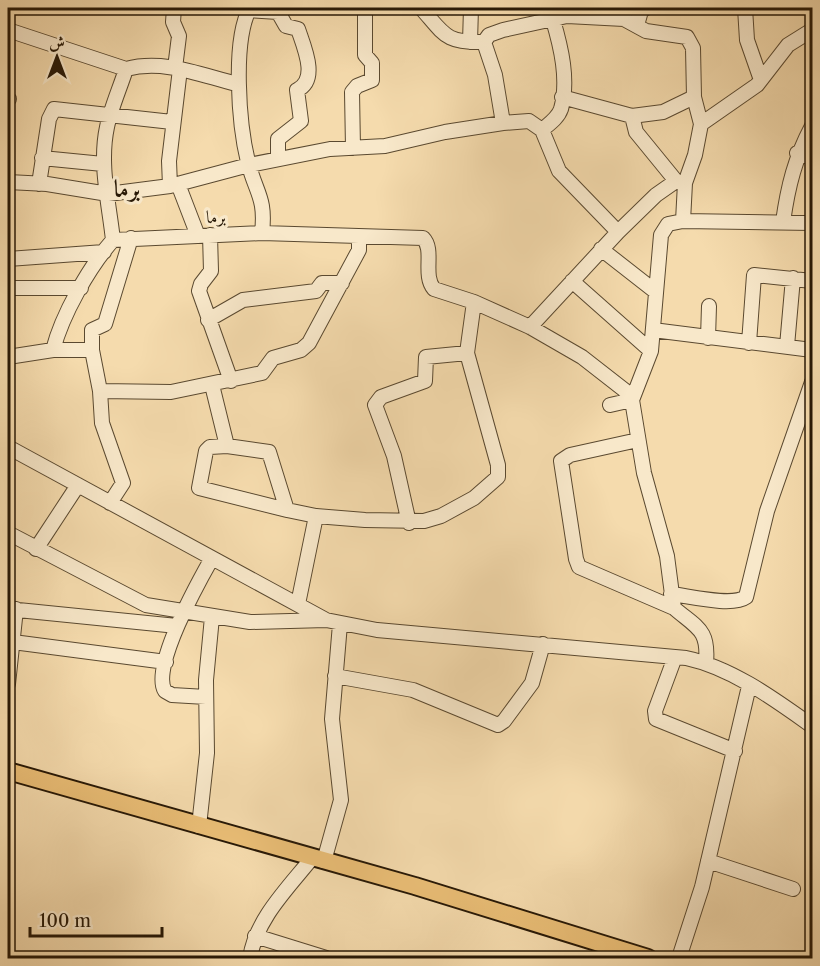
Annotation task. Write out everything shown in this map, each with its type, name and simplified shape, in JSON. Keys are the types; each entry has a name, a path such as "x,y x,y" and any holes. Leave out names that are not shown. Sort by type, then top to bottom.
{"main road":[{"path":"8,771 415,886 648,958"}],"street":[{"path":"174,8 173,22 179,36 178,69 169,161 174,185 204,236 211,271 199,289 231,381"},
{"path":"353,148 352,92 357,86 372,80 372,63 364,55 365,8"},
{"path":"421,8 450,38 457,42 477,42 494,33 553,20 568,12 630,20 646,31 691,40 694,97 701,124 695,155 681,182 683,221"},
{"path":"471,8 477,42 495,75 503,123"},
{"path":"637,26 641,11 646,8"},
{"path":"745,8 747,40 761,80"},
{"path":"262,233 264,206 249,165 237,84 249,9 278,12 286,26 298,29 305,50 309,79 295,95 301,121 278,139 279,159"},
{"path":"542,130 558,114 562,97 562,49 553,20"},
{"path":"8,30 126,69 153,64 237,84"},
{"path":"701,124 737,100 761,80 788,45 813,30"},
{"path":"53,350 57,334 81,288 113,240 104,164 108,125 126,69"},
{"path":"562,97 632,116 663,112 694,97"},
{"path":"39,184 49,119 54,109 172,122"},
{"path":"632,116 639,136 681,182"},
{"path":"8,182 108,194 174,185 249,165 330,149 385,146 445,132 529,121 542,130 559,171 618,232"},
{"path":"783,222 789,180 797,153 813,126"},
{"path":"797,153 813,157"},
{"path":"42,158 104,164"},
{"path":"530,327 601,249 656,195 681,182"},
{"path":"674,608 667,556 644,473 632,398 651,351 663,229 668,224 683,221 813,223"},
{"name":"برما","path":"113,240 262,233 423,238 427,244 431,285 436,290 474,302"},
{"path":"100,391 171,392 262,374 273,358 297,352 306,346 319,328 359,250 359,237"},
{"path":"110,503 123,483 102,423 100,391 92,350 92,330 105,324 131,238"},
{"path":"601,249 656,292"},
{"path":"8,259 104,252"},
{"path":"749,343 754,275 813,281"},
{"path":"787,346 793,278"},
{"path":"572,281 651,351"},
{"path":"208,320 243,300 316,291 322,283 342,283"},
{"path":"8,288 81,288"},
{"path":"286,510 269,452 226,446 210,447 206,451 199,488 286,510 316,516 409,523 441,516 474,498 498,477 498,465 467,353 474,302 530,327 582,357 632,398"},
{"path":"708,338 709,306"},
{"path":"653,330 813,350"},
{"path":"8,357 53,350 92,350"},
{"path":"409,523 394,456 375,405 381,397 425,381 426,357 467,353"},
{"path":"671,594 727,602 746,597 767,511 813,382"},
{"path":"212,385 226,446"},
{"path":"610,405 632,398"},
{"path":"638,440 570,455 561,462 576,560 579,567 598,577 674,608 705,636 708,645 706,663"},
{"path":"8,447 326,620 377,630 675,657 706,663 749,686 813,726"},
{"path":"36,549 78,485"},
{"path":"298,604 316,516"},
{"path":"8,533 146,605 212,617 259,622 326,620"},
{"path":"206,697 172,695 165,691 162,682 182,612 212,558"},
{"path":"8,684 13,642 12,609 177,626"},
{"path":"199,826 207,753 206,697 212,617"},
{"path":"250,958 255,936 273,907 318,860 341,800 332,719 340,624"},
{"path":"13,642 166,662"},
{"path":"335,676 413,690 498,725 508,716 532,683 543,644"},
{"path":"675,657 655,711 656,719 735,751"},
{"path":"679,958 708,861 749,686"},
{"path":"708,861 793,889"},
{"path":"255,936 326,958"},
{"path":"811,958 813,953"}],"district":[{"name":"برما","path":"127,188"}]}
